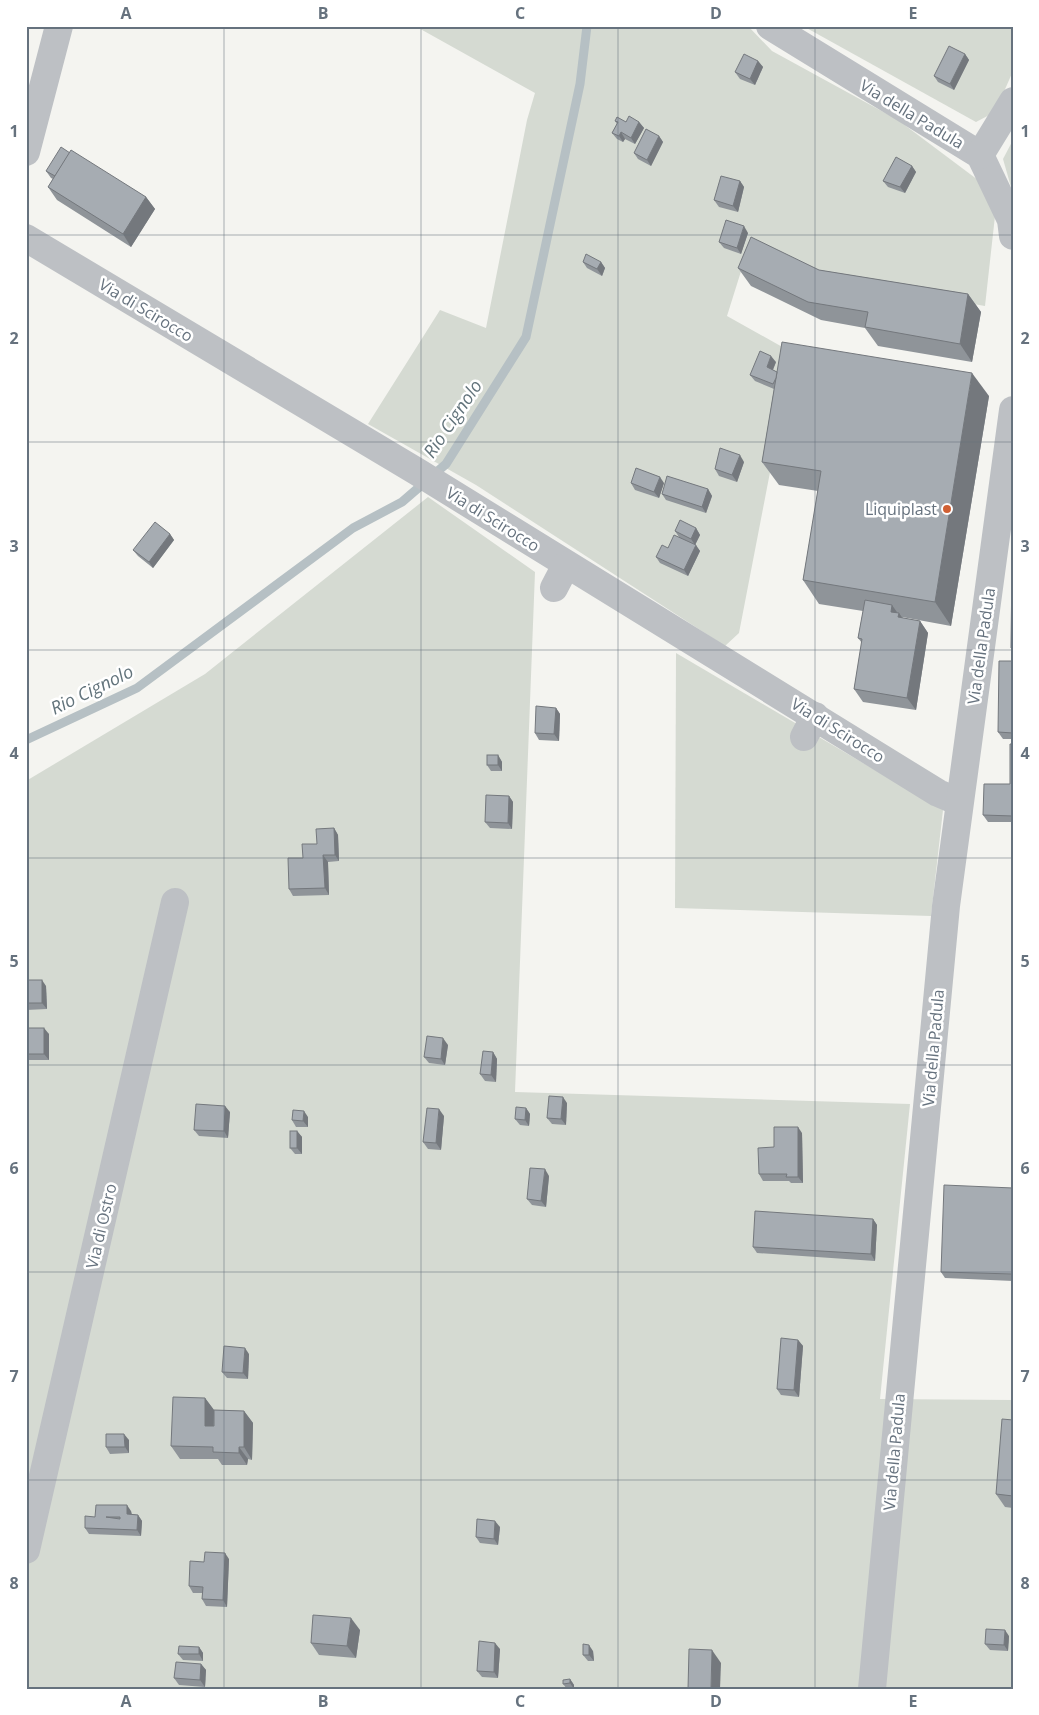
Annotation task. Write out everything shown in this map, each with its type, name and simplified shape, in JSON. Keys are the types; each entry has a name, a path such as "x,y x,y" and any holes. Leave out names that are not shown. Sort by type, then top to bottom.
{"street":[{"path":"26,152 59,26"},
{"name":"Via della Padula","path":"770,26 980,155 1011,220 1013,236"},
{"path":"980,155 1013,101"},
{"name":"Via di Scirocco","path":"26,238 416,471 446,490 560,576 737,656 809,726 959,802"},
{"name":"Via della Padula","path":"872,1689 946,906 959,802 1004,537 1013,410"},
{"name":"Via di Ostro","path":"26,1550 175,902"}],"shaded area":[{"path":"415,26 748,26 772,51 898,120 978,180 995,216 985,306 841,281 748,249 727,316 793,353 739,633 725,646 476,485 368,424 440,310 486,328 527,120 535,93"},
{"path":"803,26 1013,26 1013,71 995,112 976,122"},
{"path":"1013,140 1013,194 1003,159"},
{"path":"428,497 535,572 515,1092 910,1104 880,1399 1013,1400 1013,1689 26,1689 26,781 205,674"},
{"path":"676,653 943,810 931,916 675,908"}],"building":[{"path":"949,46 965,54 950,84 934,76"},
{"path":"744,54 758,61 750,79 735,72"},
{"path":"629,116 639,122 631,138 621,132 619,136 612,133 618,122 615,121 617,117 626,122"},
{"path":"646,129 659,136 647,160 634,153"},
{"path":"61,147 70,153 55,176 46,171"},
{"path":"71,150 146,197 123,234 48,187"},
{"path":"896,157 912,166 900,187 883,181"},
{"path":"721,176 740,181 733,206 714,200"},
{"path":"726,220 744,226 737,248 719,242"},
{"path":"751,237 819,270 968,294 960,344 865,327 868,312 808,302 738,268"},
{"path":"586,254 601,262 597,269 583,262"},
{"path":"782,342 972,373 935,602 803,580 821,471 762,462"},
{"path":"760,351 771,356 767,367 777,372 773,384 750,375"},
{"path":"720,448 740,455 732,475 715,469"},
{"path":"636,468 660,477 654,492 631,483"},
{"path":"667,476 708,489 702,507 662,494"},
{"path":"680,520 696,528 691,539 675,531"},
{"path":"155,522 170,534 149,562 133,550"},
{"path":"674,535 696,545 684,570 656,557 662,545 668,548"},
{"path":"1012,563 1013,648 1011,648"},
{"path":"865,600 892,605 891,612 899,613 898,617 920,621 907,698 854,689 862,639 858,638"},
{"path":"999,661 1013,661 1013,733 998,732"},
{"path":"536,706 556,708 554,734 535,733"},
{"path":"1010,744 1013,744 1013,816 983,815 984,784 1010,784"},
{"path":"487,755 498,755 498,765 487,765"},
{"path":"486,795 509,796 508,823 485,822"},
{"path":"334,828 335,855 323,855 325,888 289,889 288,858 303,858 302,844 317,844 316,829"},
{"path":"26,980 42,980 42,1003 26,1003"},
{"path":"26,1028 44,1028 44,1054 26,1054"},
{"path":"427,1036 443,1038 441,1059 424,1057"},
{"path":"483,1051 493,1052 491,1075 480,1074"},
{"path":"549,1096 563,1097 561,1119 547,1118"},
{"path":"196,1104 225,1106 224,1131 194,1130"},
{"path":"516,1107 526,1108 525,1120 515,1119"},
{"path":"427,1108 439,1109 436,1143 423,1142"},
{"path":"293,1110 304,1111 303,1121 292,1120"},
{"path":"774,1127 798,1127 798,1177 786,1177 787,1174 759,1174 758,1148 774,1147"},
{"path":"290,1131 297,1131 297,1148 290,1148"},
{"path":"530,1168 545,1169 541,1201 527,1199"},
{"path":"944,1185 1013,1188 1013,1274 941,1272"},
{"path":"755,1211 873,1219 871,1254 753,1247"},
{"path":"781,1338 798,1340 794,1390 777,1389"},
{"path":"224,1346 245,1348 243,1373 222,1372"},
{"path":"173,1397 205,1398 205,1426 214,1426 214,1410 244,1411 244,1447 239,1447 239,1453 213,1452 213,1447 171,1446"},
{"path":"1002,1419 1013,1420 1013,1496 996,1494"},
{"path":"106,1434 124,1434 125,1447 106,1447"},
{"path":"96,1505 127,1505 127,1514 138,1515 137,1530 85,1528 85,1516 95,1517"},
{"path":"477,1519 495,1521 494,1539 476,1537"},
{"path":"205,1552 225,1553 223,1600 202,1599 203,1587 189,1586 190,1561 204,1562"},
{"path":"313,1615 351,1618 347,1646 311,1643"},
{"path":"986,1629 1005,1630 1004,1645 985,1644"},
{"path":"479,1641 495,1643 494,1672 477,1671"},
{"path":"583,1644 589,1645 589,1655 583,1655"},
{"path":"179,1646 199,1647 199,1654 178,1654"},
{"path":"689,1649 712,1650 711,1689 688,1689"},
{"path":"176,1662 201,1664 200,1680 174,1678"},
{"path":"570,1679 570,1683 563,1684 563,1680"}],"waterway":[{"name":"Rio Cignolo","path":"26,740 137,688 353,528 402,502 446,464 526,337 580,84 587,26"}],"place":[{"name":"Liquiplast","path":"947,509"}]}
